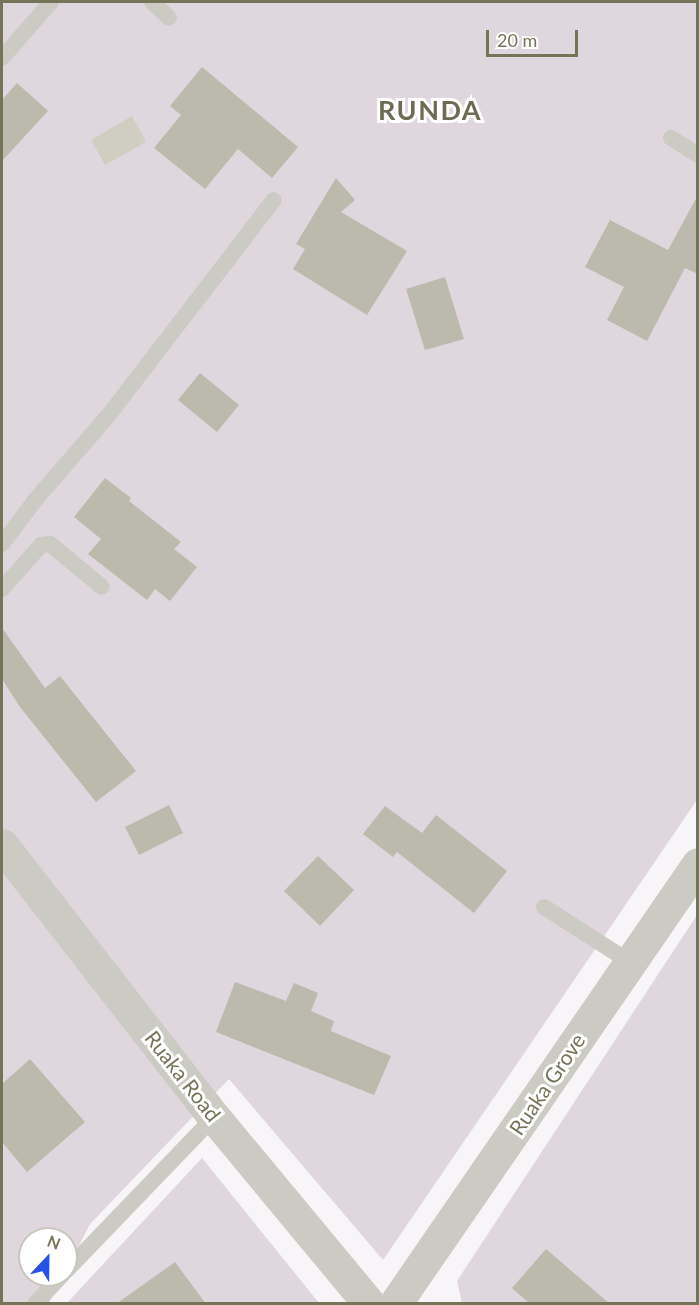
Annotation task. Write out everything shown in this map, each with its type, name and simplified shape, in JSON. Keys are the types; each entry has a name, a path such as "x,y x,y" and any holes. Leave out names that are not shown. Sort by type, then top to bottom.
{"street":[{"name":"Ruaka Road","path":"2,845 214,1118 369,1304"},
{"name":"Ruaka Grove","path":"395,1304 698,864"}],"lane":[{"path":"2,58 51,2"},
{"path":"152,2 169,18"},
{"path":"671,138 698,155"},
{"path":"2,544 36,499 108,416 274,200"},
{"path":"2,589 41,546 50,544 102,587"},
{"path":"544,907 630,962"},
{"path":"78,1259 214,1118"},
{"path":"35,1304 51,1287"}],"shaded area":[{"path":"2,2 697,2 697,800 383,1260 229,1079 90,1224 78,1248 78,1227 18,1227 18,1287 58,1287 49,1303 2,1304"},
{"path":"132,116 146,142 105,165 91,140"},
{"path":"697,915 697,1303 462,1303 457,1281"},
{"path":"202,1158 319,1303 66,1304"}],"building":[{"path":"202,67 298,147 272,178 238,149 205,189 154,148 181,115 170,106"},
{"path":"17,83 48,111 2,161 2,100"},
{"path":"336,178 355,200 341,212 407,251 367,315 293,269 305,249 296,244"},
{"path":"698,195 698,274 685,268 647,341 607,320 624,287 585,267 610,220 668,250"},
{"path":"445,277 464,339 425,350 406,289"},
{"path":"200,373 239,405 217,432 178,400"},
{"path":"105,478 131,498 129,501 181,542 174,549 197,567 170,601 155,589 147,600 88,554 101,539 74,517"},
{"path":"2,628 45,688 60,676 136,771 96,802 20,707 2,679"},
{"path":"169,805 183,833 139,855 125,827"},
{"path":"385,806 422,833 436,815 507,871 474,913 397,852 393,857 363,834"},
{"path":"318,856 354,890 320,926 284,891"},
{"path":"235,982 286,1001 294,983 318,993 311,1011 334,1021 331,1031 391,1056 374,1095 216,1032"},
{"path":"30,1059 85,1122 27,1172 2,1142 2,1084"},
{"path":"546,1249 610,1304 530,1304 512,1288"},
{"path":"175,1262 206,1304 116,1304"}],"district":[{"name":"RUNDA","path":"430,110"}]}
